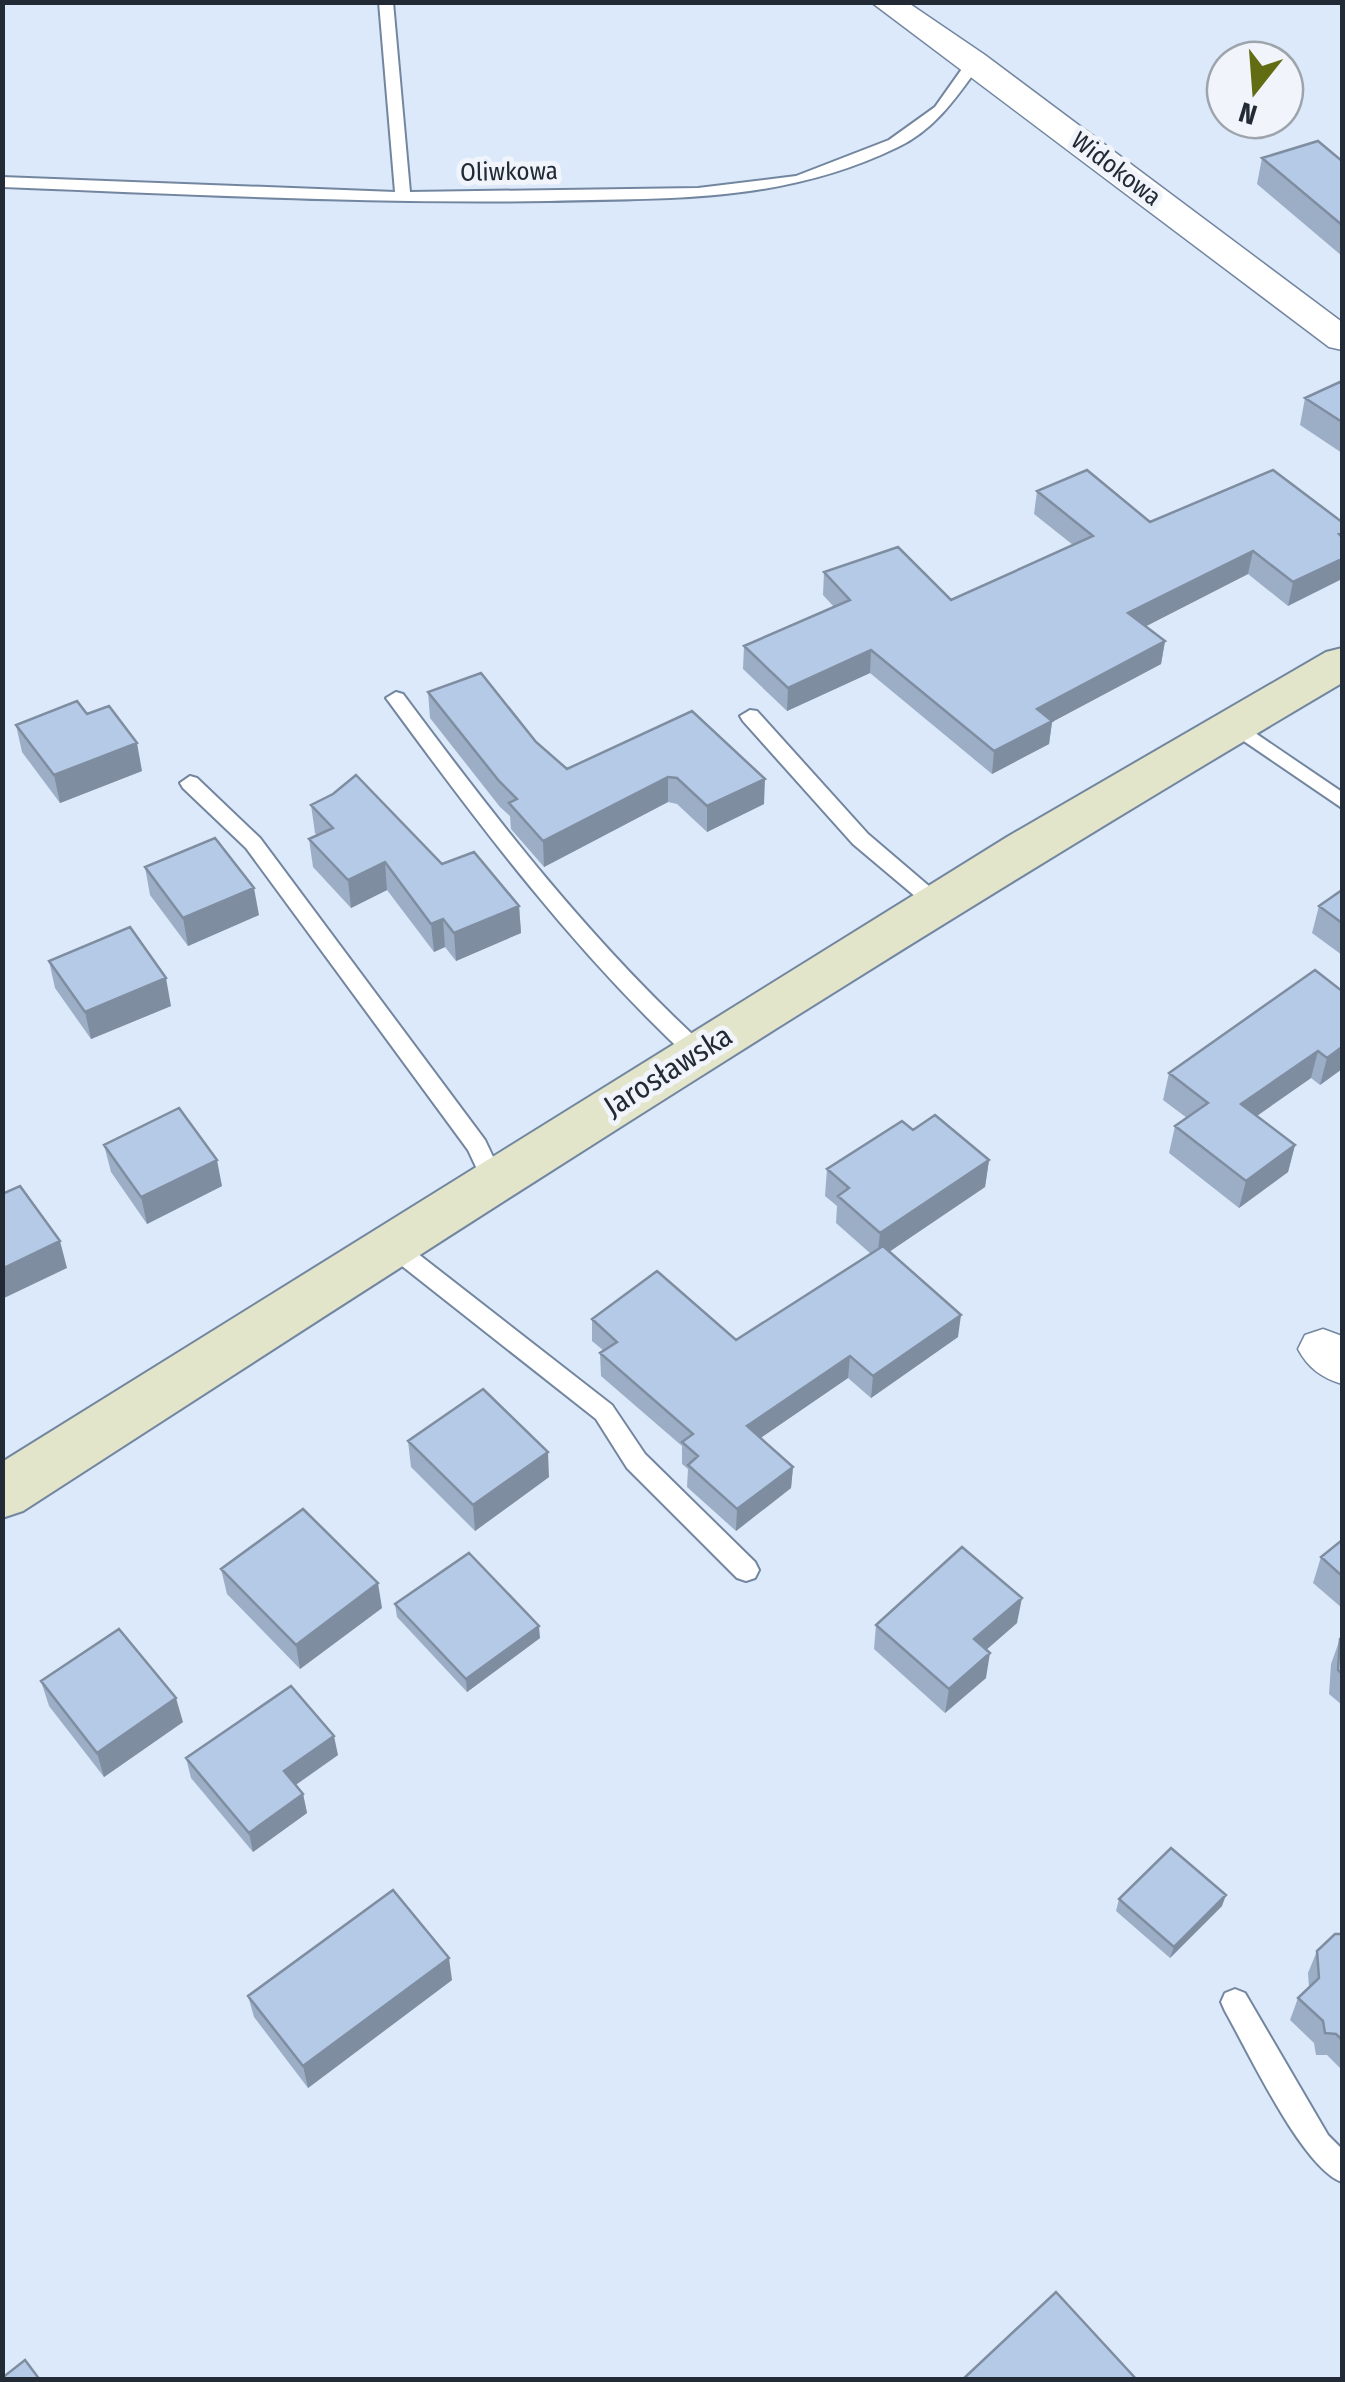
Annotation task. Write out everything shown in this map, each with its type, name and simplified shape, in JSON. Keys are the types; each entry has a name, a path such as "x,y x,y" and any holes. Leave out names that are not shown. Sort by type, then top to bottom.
{"main road":[{"name":"Jarosławska","path":"2,1493 936,903 1342,663"}],"street":[{"name":"Widokowa","path":"886,2 974,62 1342,340"}],"lane":[{"path":"386,2 403,198"},
{"name":"Oliwkowa","path":"2,182 403,198 698,193 799,180 895,142 940,110 974,62"},
{"path":"396,698 466,793 602,962 698,1052"},
{"path":"750,716 853,834 900,877 936,903"},
{"path":"1236,726 1342,801"},
{"path":"190,783 253,843 477,1146 494,1180"},
{"path":"391,1245 604,1412 636,1461 746,1570"},
{"path":"1235,2002 1318,2144 1342,2168"}],"building":[{"path":"1318,141 1342,161 1342,225 1262,158"},
{"path":"1342,381 1342,422 1305,398"},
{"path":"1087,470 1150,522 1273,470 1342,522 1342,559 1293,582 1253,551 1128,613 1165,641 1037,709 1052,721 994,751 871,650 788,688 744,646 850,600 824,572 898,547 951,600 1093,536 1037,491"},
{"path":"481,673 536,742 567,769 692,711 765,779 707,806 677,778 668,777 543,841 509,803 517,799 428,692"},
{"path":"77,701 87,714 109,706 137,743 54,775 16,725"},
{"path":"356,775 442,864 474,852 519,906 454,933 443,919 431,924 385,862 348,880 309,839 333,828 311,805 333,794"},
{"path":"215,838 254,888 183,918 145,867"},
{"path":"1342,890 1342,923 1319,906"},
{"path":"130,927 166,978 85,1012 49,961"},
{"path":"1315,970 1342,991 1342,1047 1327,1058 1318,1051 1241,1104 1295,1145 1246,1181 1175,1126 1208,1103 1169,1073"},
{"path":"179,1108 217,1160 141,1197 104,1145"},
{"path":"935,1115 989,1160 880,1233 838,1196 849,1188 827,1169 902,1121 913,1130"},
{"path":"20,1186 60,1241 2,1269 2,1194"},
{"path":"883,1246 961,1315 873,1376 850,1356 747,1426 793,1467 737,1509 688,1465 698,1456 682,1442 693,1434 600,1353 617,1342 592,1319 657,1271 736,1340"},
{"path":"483,1389 548,1452 473,1505 408,1441"},
{"path":"303,1509 378,1583 296,1645 221,1569"},
{"path":"1342,1540 1342,1576 1321,1557"},
{"path":"962,1547 1022,1598 974,1639 990,1653 949,1689 876,1625"},
{"path":"469,1553 539,1626 466,1679 395,1604"},
{"path":"119,1629 176,1698 97,1753 41,1681"},
{"path":"1342,1637 1342,1674 1338,1670"},
{"path":"291,1686 334,1736 284,1771 303,1794 249,1833 186,1758"},
{"path":"1171,1848 1226,1895 1174,1947 1119,1899"},
{"path":"393,1890 449,1958 303,2066 248,1996"},
{"path":"1335,1934 1342,1934 1342,2040 1336,2034 1325,2033 1323,2021 1298,1998 1319,1978 1317,1951"},
{"path":"1056,2292 1137,2380 962,2380"},
{"path":"25,2360 40,2380 2,2380 2,2378"}]}
